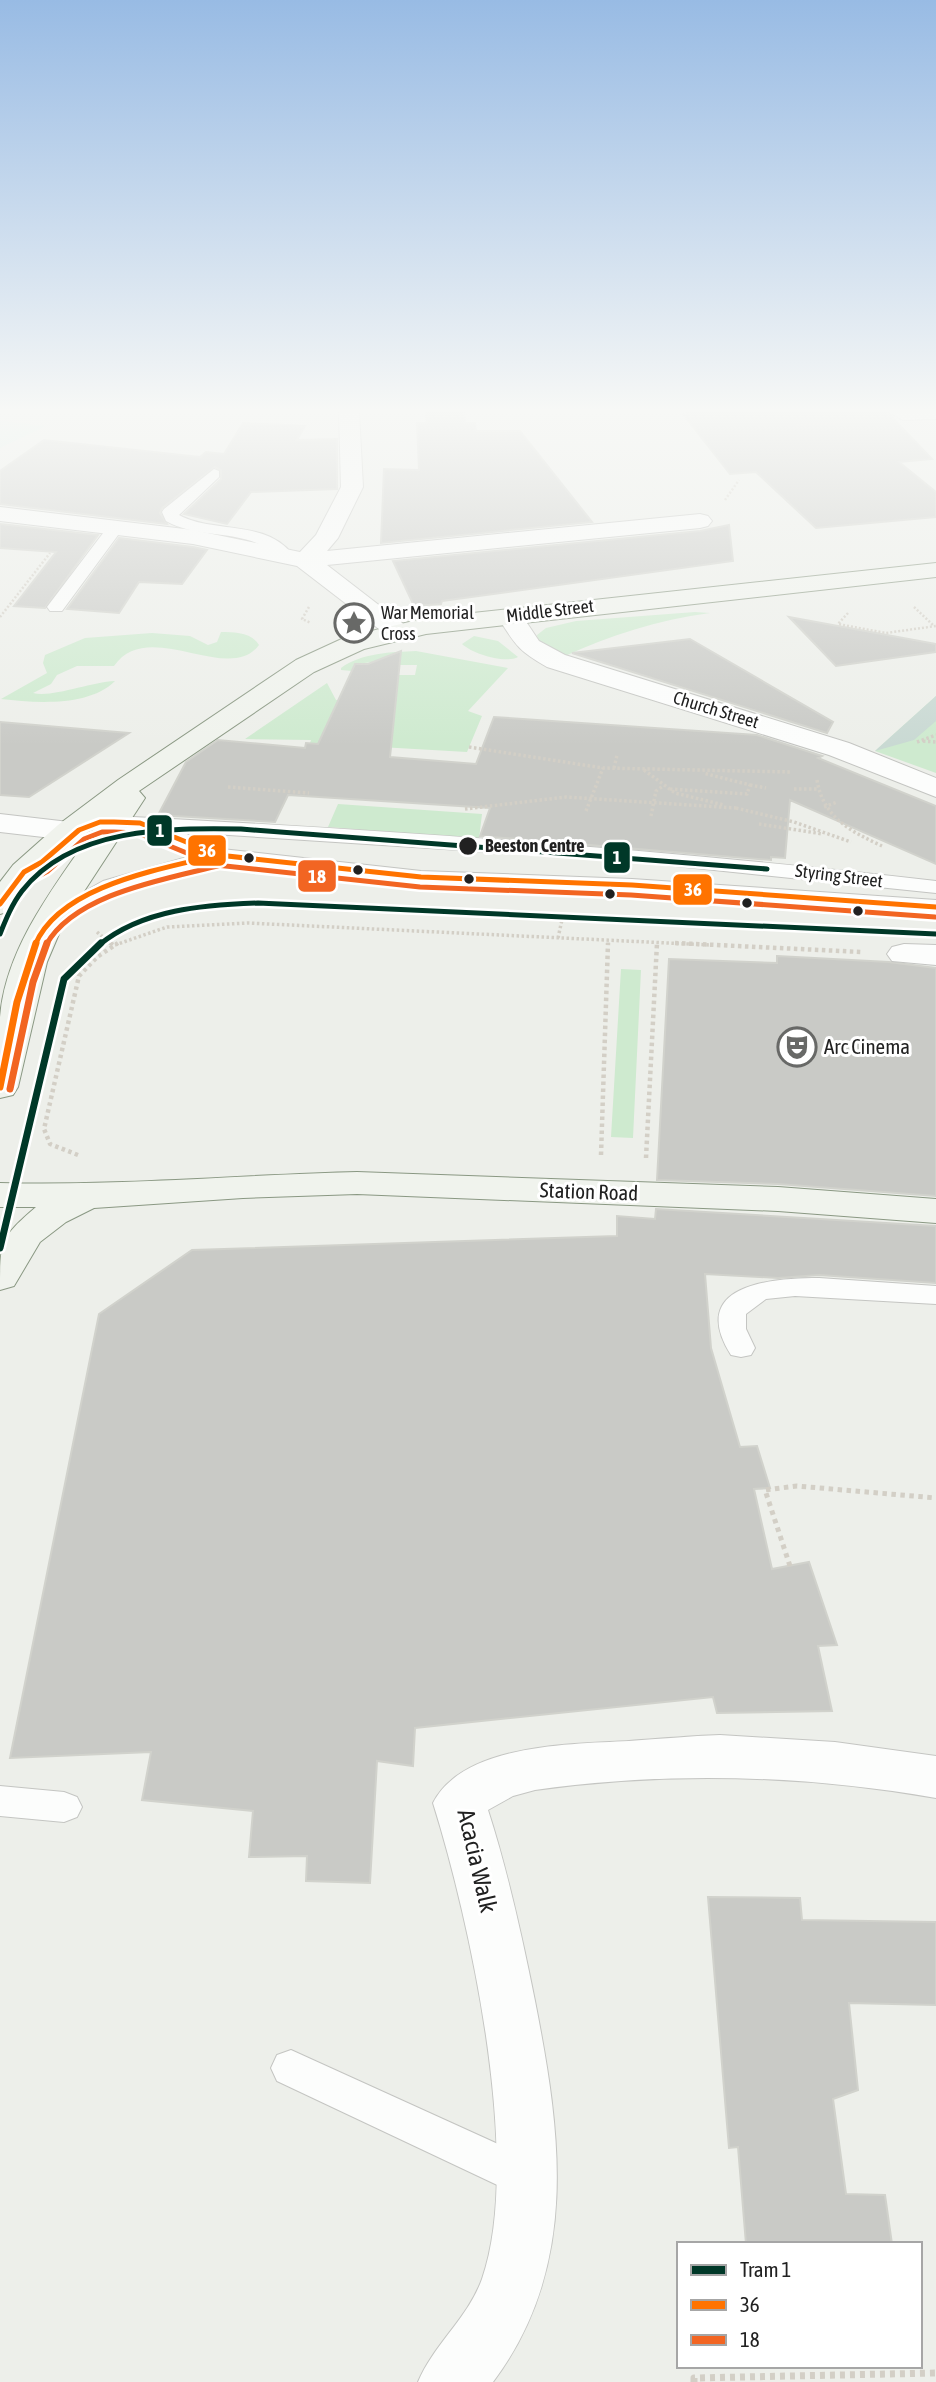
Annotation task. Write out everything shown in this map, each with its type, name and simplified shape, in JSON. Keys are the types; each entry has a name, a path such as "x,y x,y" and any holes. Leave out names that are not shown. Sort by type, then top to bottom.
{"main road":[{"name":"Middle Street","path":"0,904 24,872 69,831 159,765 320,657 397,631 510,616 936,570"},
{"name":"Middle Street","path":"0,1087 30,962 48,922 127,822 159,765"},
{"path":"24,872 43,862 86,826 127,822"},
{"name":"Station Road","path":"0,1168 84,1185"},
{"name":"Station Road","path":"0,1195 84,1185 243,1186 357,1183 778,1199 936,1211"},
{"path":"0,1277 24,1235 84,1185"}],"street":[{"path":"77,523 193,537 295,557 676,523"},
{"path":"295,557 326,538 334,523"},
{"path":"295,557 397,631"},
{"name":"Church Street","path":"510,616 529,646 556,661 869,760 936,788"},
{"path":"0,823 69,831"},
{"name":"Acacia Walk","path":"452,2382 479,2348 504,2304 518,2263 527,2192 520,2076 492,1925 459,1802 471,1791 494,1780 532,1770 569,1765 718,1756 811,1760 936,1777"}],"lane":[{"path":"185,523 262,539 295,557"},
{"path":"55,607 116,527"},
{"path":"127,822 218,855 421,877 632,885 936,907"},
{"name":"Styring Street","path":"127,822 756,866 936,887"},
{"path":"48,922 111,886 218,855"},
{"path":"741,1349 732,1329 732,1311 747,1297 772,1288 808,1287 936,1295"},
{"path":"0,1801 64,1807"},
{"path":"291,2068 525,2177"}],"path":[{"path":"0,617 75,523"},
{"path":"914,607 935,626"},
{"path":"851,611 838,624 886,633 935,626"},
{"path":"922,740 936,742"},
{"path":"469,747 603,768 703,773 815,772 869,760"},
{"path":"614,768 617,755"},
{"path":"586,811 594,798 603,768"},
{"path":"644,769 666,787 859,845"},
{"path":"815,772 817,789 824,807 841,823 885,848"},
{"path":"703,773 704,776 766,788"},
{"path":"651,816 656,791 666,787 747,794 750,785"},
{"path":"228,786 309,793"},
{"path":"794,789 817,789"},
{"path":"467,808 566,797 736,808"},
{"path":"476,802 480,807"},
{"path":"824,807 837,802"},
{"path":"758,824 829,835"},
{"path":"84,1185 82,1156 50,1144 44,1129 79,976 90,961 113,945 163,929 202,923 273,923 920,954"},
{"path":"608,940 601,1158 612,1158"},
{"path":"635,1159 646,1160 657,942"},
{"path":"790,1566 765,1490 797,1486 936,1498"},
{"path":"694,2382 694,2378 936,2373"}],"green space":[{"path":"710,613 635,629 563,657 538,643 537,635 546,628 576,621"},
{"path":"221,632 247,635 259,645 246,656 228,659 147,647 129,652 114,666 77,666 57,675 51,684 33,693 50,693 115,681 91,695 46,702 1,699 47,673 43,663 45,655 85,638 152,633 190,636 208,645 217,642"},
{"path":"474,636 498,641 518,657 489,657 462,644"},
{"path":"416,651 508,668 468,711 482,716 467,752 310,743 311,740 245,739 327,683 336,700 395,702 399,675 415,675 417,665 400,665 392,660 355,664 352,671 341,668 367,656"},
{"path":"936,696 936,773 875,751"},
{"path":"338,804 482,814 479,839 328,827"},
{"path":"621,969 641,970 633,1138 611,1137"}],"shaded area":[{"path":"936,696 936,721 914,740 875,751"}],"building":[{"path":"382,523 580,523 381,543"},
{"path":"811,523 869,523 816,528"},
{"path":"0,524 98,535 45,608 14,606 56,552 0,548"},
{"path":"729,525 733,561 442,601 441,604 414,606 393,561 700,531"},
{"path":"119,538 207,550 182,584 139,582 119,613 67,609"},
{"path":"789,617 936,644 936,652 836,666"},
{"path":"690,639 833,722 827,733 572,653"},
{"path":"401,651 390,757 476,764 494,717 757,735 822,756 818,758 936,806 936,864 790,800 785,858 771,857 771,860 480,836 490,808 288,795 275,822 158,815 186,762 218,740 305,748 306,743 318,744 355,664 368,664"},
{"path":"0,722 129,733 29,797 0,795"},
{"name":"Arc Cinema","path":"777,956 889,962 936,968 936,1196 778,1184 657,1180 669,959 777,963"},
{"path":"656,1209 936,1226 936,1283 819,1275 778,1278 705,1274 711,1348 740,1447 757,1446 770,1488 754,1489 772,1569 809,1562 837,1645 818,1646 832,1711 717,1713 713,1697 415,1728 413,1766 377,1761 370,1883 306,1881 307,1856 249,1857 253,1811 142,1800 151,1752 10,1758 99,1314 192,1250 617,1236 617,1216 655,1219"},
{"path":"708,1897 800,1898 802,1920 936,1922 936,2005 849,2003 858,2090 833,2099 846,2194 885,2195 892,2242 746,2242 738,2147 729,2148"}],"tram line":[{"name":"1","path":"0,934 21,892 47,867 98,842 154,831 241,829 767,869"},
{"name":"1","path":"0,1248 64,979 83,957 104,940 150,917 202,907 258,903 936,934"}],"transit line":[{"name":"36","path":"0,904 24,872 42,862 79,830 100,822 114,822 140,823 218,855 421,877 632,885 936,907"},
{"name":"18","path":"8,910 31,880 48,871 84,839 102,832 114,832 138,833 216,865 420,887 631,895 935,917"},
{"name":"36","path":"0,1087 23,979 38,939 47,924 60,911 101,889 218,855"},
{"name":"18","path":"10,1089 33,982 47,943 56,929 69,917 109,897 221,865"}],"place":[{"name":"War Memorial Cross","path":"354,623"},
{"name":"Beeston Centre","path":"468,846"},
{"name":"Arc Cinema","path":"797,1047"}]}
